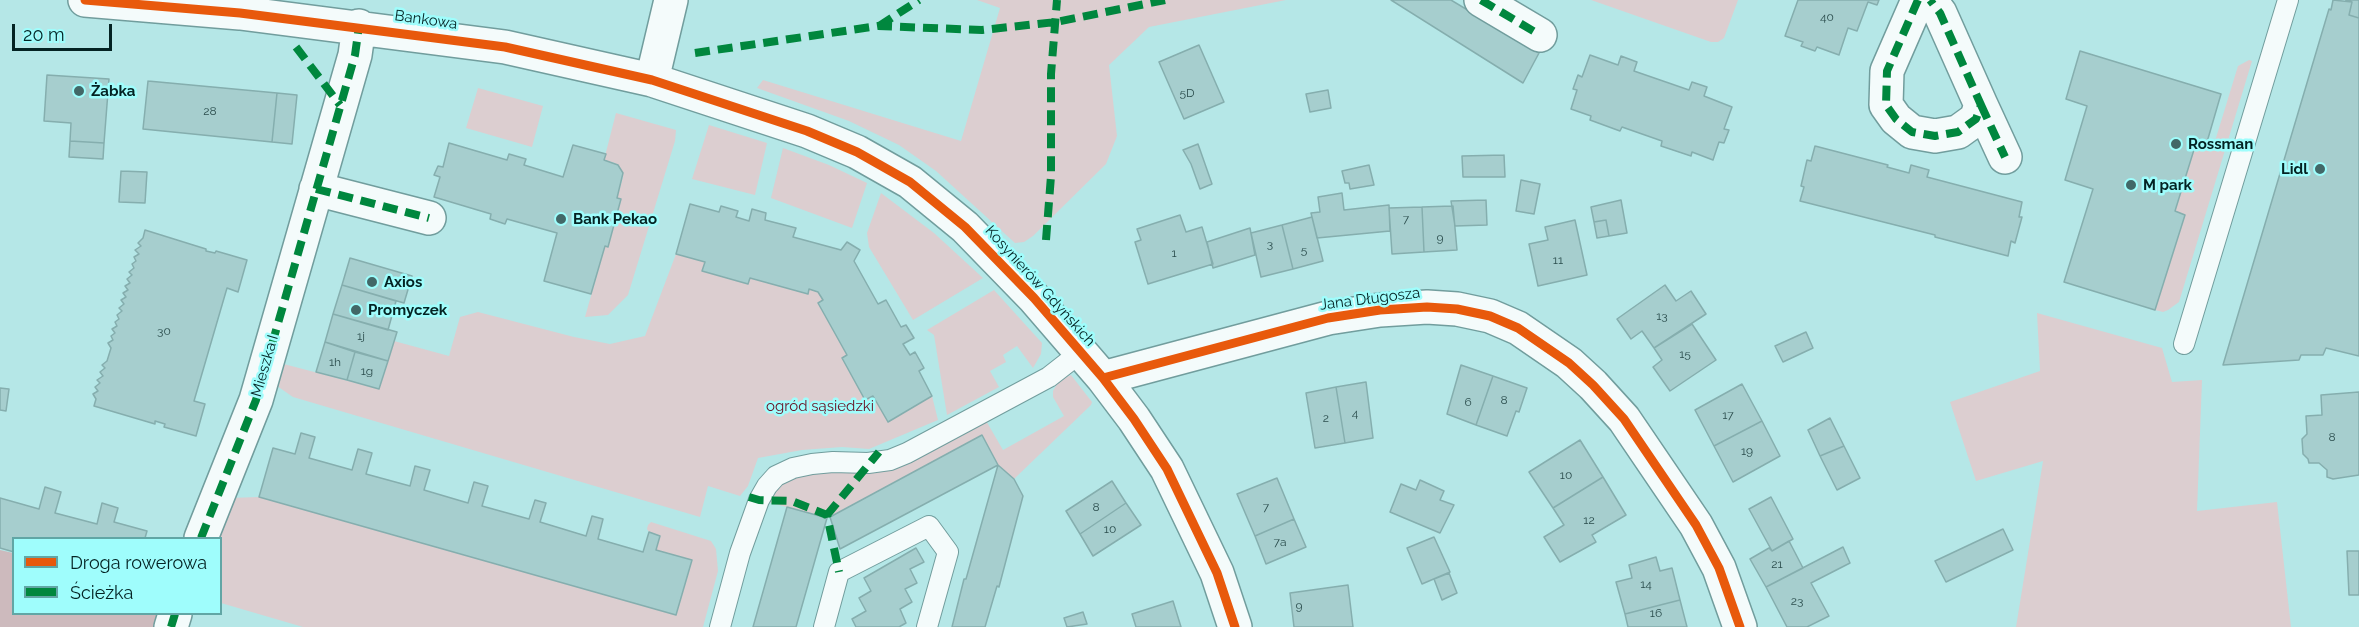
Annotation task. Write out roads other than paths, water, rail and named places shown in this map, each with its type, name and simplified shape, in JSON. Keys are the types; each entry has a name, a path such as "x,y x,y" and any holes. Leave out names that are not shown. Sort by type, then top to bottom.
{"street":[{"name":"Bankowa","path":"85,0 132,1 359,27 505,47 652,80 698,96"},
{"path":"652,80 671,0"},
{"path":"1481,0 1540,35"},
{"path":"1918,0 1887,71 1886,105 1896,119 1912,132 1935,136 1958,132 1976,118 1981,105"},
{"path":"1930,0 1940,13 2005,157"},
{"name":"Mieszka I","path":"201,537 256,400 355,55 359,27"},
{"name":"Kosynierów Gdyńskich","path":"698,96 807,130 857,152 910,182 965,227 1034,298 1103,378 1134,419 1167,470 1217,573 1236,627"},
{"path":"316,189 429,218"},
{"name":"Jana Długosza","path":"1103,378 1328,318 1380,310 1427,307 1457,309 1490,316 1528,334 1569,363 1624,419 1696,525 1719,568 1740,627"}],"lane":[{"path":"2184,344 2288,0"},
{"path":"720,627 740,552 759,500 766,486 776,476 793,468 812,464 868,463 890,460 908,453 1049,377 1081,352"},
{"path":"824,627 839,572 929,526 948,552 927,627"}],"place":[{"name":"Żabka","path":"79,91"},
{"name":"Rossman","path":"2176,144"},
{"name":"Lidl","path":"2320,169"},
{"name":"M park","path":"2131,185"},
{"name":"Bank Pekao","path":"561,219"},
{"name":"Axios","path":"372,282"},
{"name":"Promyczek","path":"356,310"}],"park label":[{"name":"ogród sąsiedzki","path":"820,406"}]}
